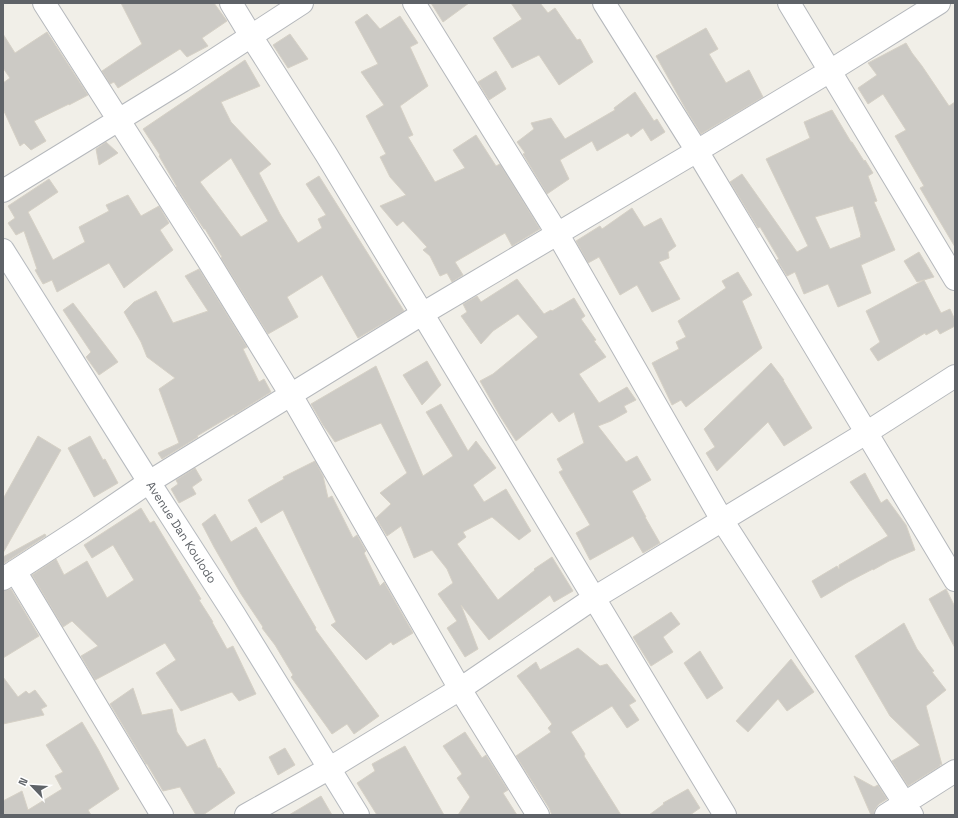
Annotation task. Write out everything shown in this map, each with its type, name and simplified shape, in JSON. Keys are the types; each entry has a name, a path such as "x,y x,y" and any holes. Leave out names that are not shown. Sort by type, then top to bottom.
{"street":[{"path":"44,3 208,260 291,395 460,689 538,815"},
{"path":"231,3 326,154 725,815"},
{"path":"3,191 182,81 302,3"},
{"path":"414,3 557,233 722,520 908,809"},
{"path":"604,3 697,151 955,580"},
{"path":"789,3 955,279"},
{"path":"162,815 9,575 149,482 422,314 830,71 939,3"},
{"name":"Avenue Dan Koulodo","path":"3,250 234,614 358,815"},
{"path":"246,815 330,768 460,689 594,598 955,376"},
{"path":"886,815 908,809 955,771"}],"building":[{"path":"121,3 214,3 227,21 202,38 208,46 187,57 180,49 118,88 114,82 110,84 102,71 142,44"},
{"path":"431,3 469,3 443,22"},
{"path":"511,3 540,3 548,13 555,8 577,40 580,39 593,62 559,85 539,55 512,68 493,38 522,19"},
{"path":"367,14 380,29 400,16 418,43 410,47 428,86 400,106 413,135 408,137 435,182 465,168 453,150 476,135 496,166 500,164 540,229 512,246 505,233 455,262 463,275 452,282 447,273 440,276 430,256 423,250 427,247 403,221 397,226 380,206 406,195 390,177 380,157 386,154 366,116 384,105 361,72 378,64 355,22"},
{"path":"706,28 718,49 709,54 726,83 749,70 763,97 701,134 656,56"},
{"path":"47,32 88,95 34,121 46,141 31,150 24,143 20,146 3,109 3,83 10,78 3,68 3,34 15,53"},
{"path":"290,34 308,59 288,68 273,45"},
{"path":"906,43 949,106 955,102 955,247 920,188 924,186 895,136 906,130 883,94 868,104 858,88 877,75 868,63"},
{"path":"245,60 260,86 221,102 231,122 271,164 259,173 280,214 298,243 322,228 318,219 326,215 306,184 319,176 404,311 358,338 322,275 287,297 298,317 268,334 221,258 222,257 205,229 176,187 159,156 160,155 143,129","holes":["231,158 268,221 241,237 200,182"]},
{"path":"496,71 506,89 489,100 478,82"},
{"path":"635,92 654,121 657,119 665,132 651,141 643,128 631,137 628,133 597,151 592,141 560,160 569,179 547,194 523,154 525,153 517,142 534,129 531,123 551,118 565,139 615,110 614,108"},
{"path":"832,110 851,142 873,173 868,176 877,201 874,202 895,250 861,265 871,293 838,307 828,284 804,294 795,272 787,276 760,227 758,228 730,182 742,174 797,252 808,246 766,159 810,138 804,122","holes":["853,206 861,237 830,249 815,217"]},
{"path":"106,142 118,153 99,165 96,149"},
{"path":"49,179 58,192 28,212 53,260 85,242 79,227 109,211 106,205 128,195 141,216 159,206 169,223 160,230 173,250 124,288 109,263 57,292 52,280 43,284 35,270 37,269 24,231 16,235 8,223 15,218 8,206"},
{"path":"632,208 644,227 661,218 676,246 668,252 669,258 659,262 680,299 652,312 637,285 620,295 599,257 588,263 576,241 600,226 602,229"},
{"path":"919,252 934,277 917,282 904,261"},
{"path":"199,269 247,347 243,349 259,382 264,379 271,392 197,436 198,437 162,459 158,453 179,443 159,389 175,378 147,357 141,342 124,312 134,302 156,291 173,323 208,311 185,276"},
{"path":"738,272 752,295 742,301 762,348 686,407 681,400 672,405 652,363 679,349 676,342 686,337 678,321 726,288 722,281"},
{"path":"517,279 544,314 574,298 585,316 581,319 596,340 594,341 606,357 579,374 599,403 627,387 636,400 624,406 627,412 598,426 626,462 637,456 651,480 632,491 660,543 643,553 633,536 590,560 576,533 590,525 559,472 563,470 557,459 584,443 574,412 559,422 552,412 516,441 480,381 493,374 538,337 518,314 493,331 481,344 461,316 467,312 463,304 477,296 481,302"},
{"path":"924,280 941,313 950,309 955,320 955,326 940,334 937,329 926,335 925,333 878,361 870,349 880,342 866,311"},
{"path":"73,303 118,362 99,375 86,357 91,352 63,310"},
{"path":"427,361 441,385 422,405 403,375"},
{"path":"771,363 784,380 812,428 784,446 768,422 717,471 706,453 715,447 704,429"},
{"path":"376,366 423,476 453,456 426,412 441,404 468,451 476,441 496,468 473,485 484,502 506,489 531,531 519,540 492,517 463,532 466,537 457,544 498,600 535,570 534,569 552,557 573,591 554,602 550,595 489,640 461,605 478,649 465,657 447,628 457,621 438,594 453,583 447,569 432,550 414,558 401,526 387,536 376,518 391,504 380,493 407,473 381,423 335,442 311,404"},
{"path":"38,436 61,450 3,553 3,499"},
{"path":"90,436 118,483 94,497 68,448"},
{"path":"315,461 323,476 328,498 332,496 353,538 357,535 366,551 364,553 380,586 384,582 413,633 393,645 391,642 366,660 331,625 336,622 283,510 261,523 248,500 284,479 283,477"},
{"path":"195,468 202,480 192,487 196,494 179,503 171,489 178,484 176,480"},
{"path":"865,473 881,503 887,499 906,525 915,550 873,569 821,598 812,581 837,566 839,569 839,565 888,536 850,482"},
{"path":"141,508 150,523 154,521 201,599 199,600 213,622 227,649 233,646 256,694 239,701 232,692 181,711 156,673 176,660 165,643 95,680 81,656 98,646 72,621 63,627 32,575 56,559 64,575 87,561 107,598 134,580 113,545 92,558 84,545"},
{"path":"215,514 231,542 256,527 316,628 315,629 379,716 354,734 347,724 332,734 291,677 293,675 241,594 202,524"},
{"path":"45,534 46,536 3,564 3,557"},
{"path":"11,589 39,636 3,658 3,591"},
{"path":"946,589 955,607 955,648 929,599"},
{"path":"671,612 680,624 663,637 673,652 651,666 633,637"},
{"path":"904,623 917,649 946,690 926,706 942,765 940,764 940,766 908,786 892,761 920,745 890,716 855,656"},
{"path":"578,648 600,666 607,664 636,701 629,705 639,720 627,728 612,706 571,732 585,754 584,756 621,815 552,815 516,756 551,732 548,728 552,724 517,676 536,662 540,670"},
{"path":"700,651 723,688 707,699 684,663"},
{"path":"791,659 814,692 787,711 778,699 748,732 736,721"},
{"path":"3,677 18,697 26,691 29,694 35,690 47,706 41,709 44,715 3,724"},
{"path":"133,688 142,715 172,709 177,732 187,747 205,739 218,768 220,768 235,793 203,815 196,815 180,787 163,791 110,704"},
{"path":"82,722 119,789 88,810 91,815 3,815 3,801 22,791 28,810 62,789 55,776 63,772 46,745"},
{"path":"465,732 482,758 486,755 508,790 503,793 517,815 458,815 470,797 457,778 462,774 443,746"},
{"path":"405,746 444,815 377,815 357,783 375,771 372,764"},
{"path":"285,748 295,765 278,775 269,757"},
{"path":"854,776 874,787 878,785 887,799 879,804 875,809 874,815 871,815"},
{"path":"688,789 700,808 690,815 649,815 664,804 663,803"},
{"path":"321,796 332,815 289,815"}]}
